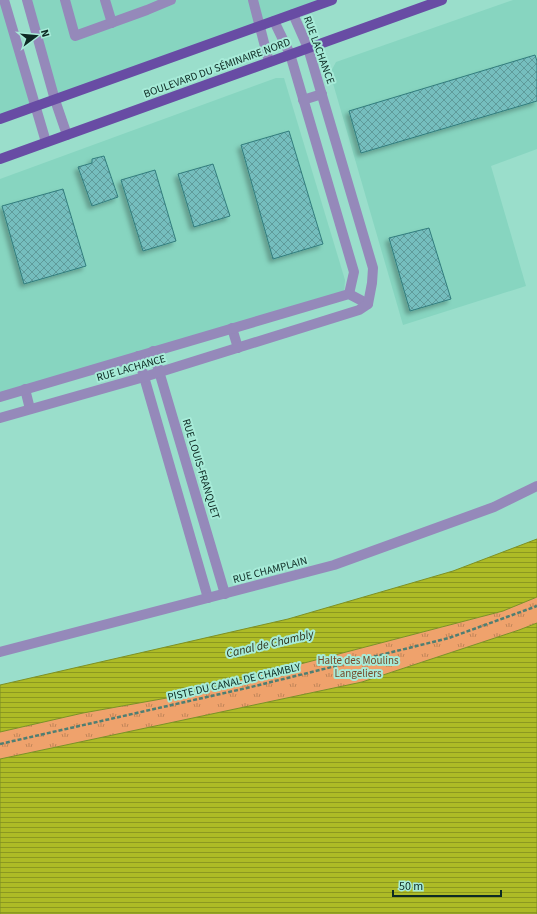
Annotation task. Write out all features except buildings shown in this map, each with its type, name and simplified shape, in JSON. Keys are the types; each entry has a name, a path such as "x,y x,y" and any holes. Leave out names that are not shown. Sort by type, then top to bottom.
{"main road":[{"path":"0,120 332,0"},
{"name":"BOULEVARD DU SÉMINAIRE NORD","path":"0,159 442,0"}],"street":[{"path":"4,0 46,142"},
{"path":"26,0 55,100 67,135"},
{"path":"65,0 75,36 171,0"},
{"path":"105,0 112,22"},
{"path":"253,0 269,62"},
{"name":"RUE LACHANCE","path":"0,418 144,377 238,348 359,310 368,304 372,284 373,268 308,48 293,14"},
{"path":"274,21 290,54 354,272 349,294 368,304"},
{"name":"RUE LACHANCE","path":"303,100 322,94"},
{"path":"354,272 373,268"},
{"name":"RUE LACHANCE","path":"0,397 349,294"},
{"path":"232,328 238,348"},
{"name":"RUE LOUIS-FRANQUET","path":"153,351 225,594"},
{"path":"138,356 208,598"},
{"path":"25,389 30,409"},
{"name":"RUE CHAMPLAIN","path":"0,652 334,565 494,507 537,486"}],"path":[{"name":"PISTE DU CANAL DE CHAMBLY","path":"0,744 251,687 448,638 537,606"}],"shaded area":[{"path":"0,0 35,107 0,119"},
{"path":"27,0 331,0 55,100"},
{"path":"513,0 537,0 537,149 491,166 526,286 403,325 330,73 336,62"},
{"path":"276,78 284,78 345,280 344,294 0,395 0,179"}],"green space":[{"name":"Halte des Moulins Langeliers","path":"537,597 537,623 362,682 0,759 0,732 83,713 178,696 503,611"}],"water":[{"name":"Canal de Chambly","path":"537,539 537,597 503,611 178,696 83,713 0,732 0,685 288,619 453,571"},
{"path":"537,623 537,914 0,914 0,759 362,682"}]}
